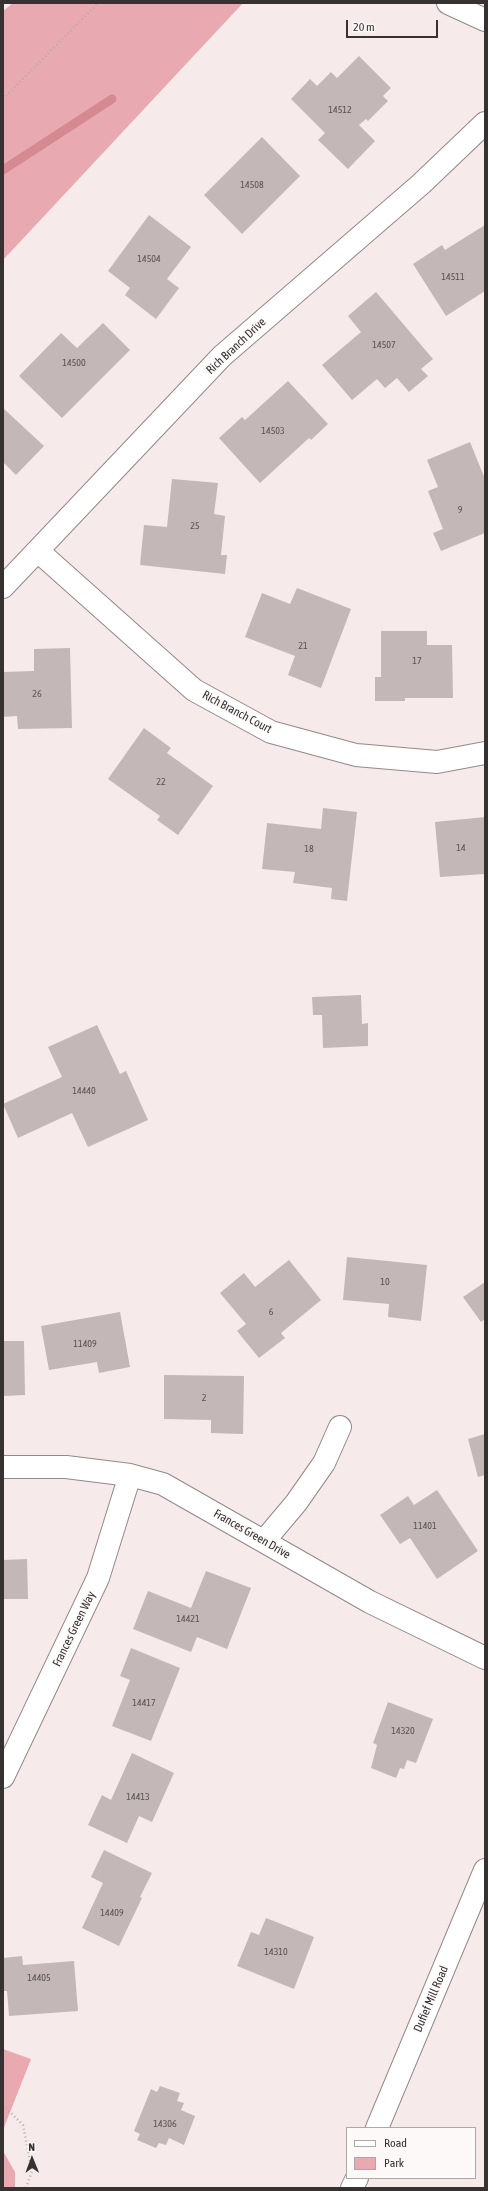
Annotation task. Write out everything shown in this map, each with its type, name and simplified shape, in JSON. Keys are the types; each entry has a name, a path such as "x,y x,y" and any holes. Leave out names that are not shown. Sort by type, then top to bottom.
{"street":[{"path":"448,3 485,20"},
{"name":"Rich Branch Drive","path":"3,586 38,551 222,356 421,184 485,123"},
{"name":"Rich Branch Court","path":"38,551 194,690 271,732 356,755 438,762 485,753"},
{"path":"264,1540 296,1503 324,1463 340,1427"},
{"name":"Frances Green Drive","path":"3,1467 66,1467 130,1475 163,1484 264,1540 370,1602 485,1658"},
{"name":"Frances Green Way","path":"3,1777 98,1578 130,1475"},
{"name":"Dufief Mill Road","path":"377,2127 485,1870"}],"path":[{"path":"3,99 98,3"},
{"path":"3,2105 23,2125 32,2171 26,2188"}],"green space":[{"path":"13,3 243,3 3,260 3,11"},
{"path":"3,2049 31,2059 3,2130"},
{"path":"3,2151 15,2172 15,2188 3,2188"}],"building":[{"path":"359,56 391,88 383,96 388,101 368,121 366,119 359,125 375,141 348,169 318,140 325,133 291,99 310,79 317,86 331,72 337,78"},
{"path":"262,137 300,176 242,234 204,195"},
{"path":"149,215 191,247 167,279 179,288 156,319 125,295 130,288 108,271"},
{"path":"485,225 485,291 446,316 413,264 442,245 445,250"},
{"path":"376,292 433,359 421,369 428,376 409,392 397,378 385,388 377,379 352,400 322,365 361,332 348,316"},
{"path":"103,323 130,350 62,418 19,376 61,333 77,348"},
{"path":"288,381 328,424 311,440 309,438 260,483 219,438 242,417 245,420"},
{"path":"3,408 44,446 16,475 3,462"},
{"path":"470,442 485,479 485,533 441,551 433,533 443,529 428,491 438,487 427,460"},
{"path":"172,479 218,483 214,514 225,516 221,555 227,555 225,574 140,565 144,525 167,527"},
{"path":"297,588 351,609 321,688 288,675 295,656 245,637 262,593 290,604"},
{"path":"381,631 427,631 427,645 452,645 453,698 405,698 405,701 375,701 375,677 381,677"},
{"path":"70,648 72,728 18,729 17,716 3,717 3,672 34,671 34,649"},
{"path":"144,728 171,748 167,753 213,786 178,835 157,820 160,816 108,779"},
{"path":"323,808 357,812 347,901 331,899 332,888 293,883 295,872 262,869 267,823 321,829"},
{"path":"485,817 485,874 440,877 435,822"},
{"path":"361,995 362,1024 368,1023 368,1046 323,1048 322,1015 313,1015 312,997"},
{"path":"97,1025 120,1074 126,1071 148,1120 88,1147 72,1113 18,1138 3,1104 62,1077 48,1047"},
{"path":"347,1257 427,1265 421,1321 388,1317 389,1304 343,1300"},
{"path":"289,1260 321,1300 281,1333 285,1338 259,1358 237,1331 246,1324 220,1293 244,1273 255,1287"},
{"path":"485,1282 485,1319 481,1322 463,1297"},
{"path":"120,1312 130,1367 99,1373 97,1362 49,1370 41,1326"},
{"path":"3,1341 24,1341 25,1395 3,1396"},
{"path":"164,1375 244,1376 243,1434 211,1433 211,1420 164,1419"},
{"path":"485,1434 485,1475 478,1477 468,1439"},
{"path":"437,1490 478,1551 437,1579 410,1538 400,1544 380,1515 408,1496 414,1505"},
{"path":"27,1559 28,1599 3,1599 3,1560"},
{"path":"206,1571 251,1588 227,1649 197,1637 191,1652 133,1629 148,1591 191,1608"},
{"path":"131,1648 180,1668 151,1741 112,1726 130,1680 120,1676"},
{"path":"388,1702 433,1719 416,1763 407,1760 404,1769 400,1768 396,1778 371,1768 377,1745 373,1743"},
{"path":"132,1753 174,1773 152,1822 139,1816 127,1843 88,1825 102,1795 111,1800"},
{"path":"104,1850 152,1873 119,1946 82,1928 103,1883 91,1877"},
{"path":"266,1918 314,1937 294,1989 237,1966 251,1932 259,1935"},
{"path":"22,1956 23,1965 74,1961 78,2011 9,2016 7,1991 3,1991 3,1958"},
{"path":"160,2086 180,2093 177,2101 184,2103 181,2110 195,2116 184,2145 169,2138 166,2145 159,2143 156,2148 137,2140 140,2134 134,2131 151,2089 157,2092"}],"waterway":[{"path":"3,170 112,99"}]}
